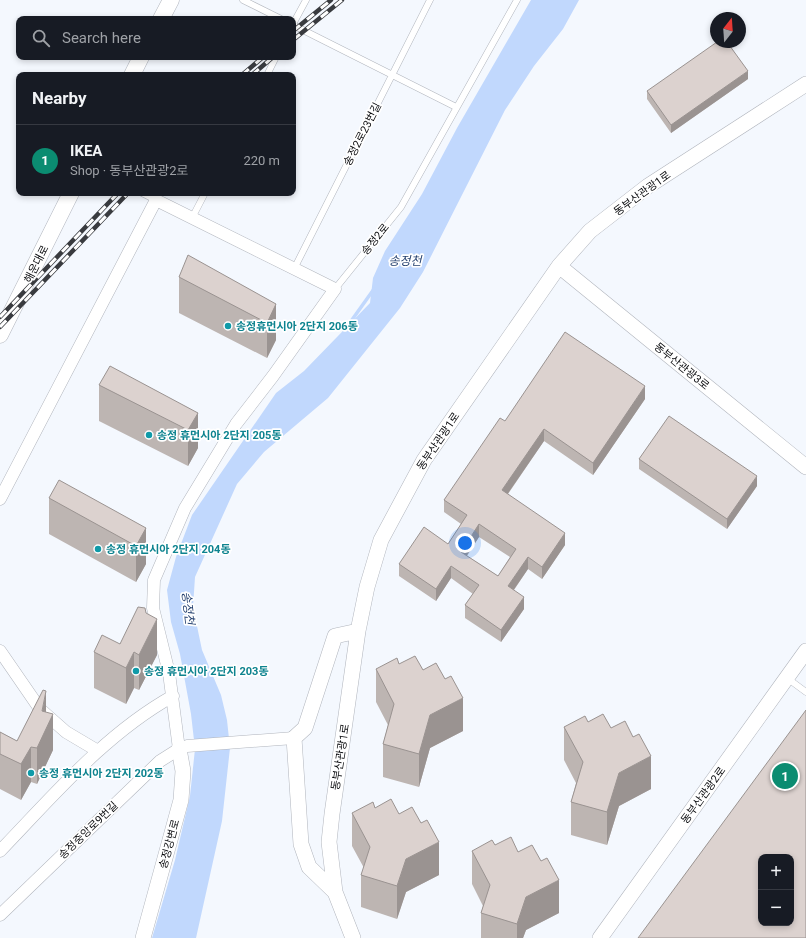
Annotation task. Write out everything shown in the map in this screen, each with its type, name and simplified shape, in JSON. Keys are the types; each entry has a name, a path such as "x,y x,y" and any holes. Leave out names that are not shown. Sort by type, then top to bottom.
{"main road":[{"path":"163,16 171,0"},
{"path":"134,72 140,60"},
{"name":"해운대로","path":"0,335 70,196"}],"street":[{"name":"동부산관광1로","path":"353,938 335,892 329,842 358,631 367,587 381,540 424,460 559,266 590,231 648,186 806,84"},
{"path":"0,499 156,200 335,289 232,431 185,508 154,580 153,608 169,673 183,747 294,738 304,728 335,636 358,631"},
{"name":"동부산관광3로","path":"559,266 806,467"},
{"name":"동부산관광2로","path":"600,938 806,651"},
{"path":"0,652 40,709 66,732 98,751"},
{"path":"0,851 98,751 159,704 173,696"},
{"path":"294,738 301,844 309,868 335,892"},
{"name":"송정중앙로9번길","path":"0,915 160,761 183,747"},
{"name":"송정강변로","path":"143,938 181,800 183,747"}],"lane":[{"path":"243,0 275,16"},
{"path":"296,19 306,0"},
{"name":"송정2로23번길","path":"294,269 430,0"},
{"name":"송정2로","path":"335,289 401,207 517,0"},
{"path":"296,27 456,107"},
{"path":"268,72 274,60"},
{"path":"148,196 156,200"},
{"path":"192,218 203,196"},
{"path":"787,678 806,692"}],"water":[{"name":"송정천","path":"531,0 579,0 563,29 534,66 505,110 423,272 400,308 328,398 264,452 237,484 195,577 193,607 202,650 221,695 227,720 230,748 222,821 196,938 152,938 175,860 190,796 195,749 191,714 180,654 171,622 167,590 176,557 192,515 276,393 304,371 370,303 373,278 385,251 422,194 457,128"}],"building":[{"path":"710,47 731,48 748,71 671,125 647,91"},
{"path":"188,255 276,304 267,323 179,277"},
{"path":"565,332 645,386 593,463 544,429 502,490 565,533 542,567 528,557 508,586 524,597 501,630 465,605 479,585 451,566 436,589 399,564 424,527 448,544 467,515 444,500 500,418 505,421","holes":["479,524 516,549 498,576 461,552"]},
{"path":"110,366 198,413 188,430 99,385"},
{"path":"669,416 757,476 727,519 639,459"},
{"path":"59,480 146,528 136,546 49,498"},
{"path":"138,607 145,608 146,613 157,619 139,655 134,652 126,668 94,652 102,635 120,644"},
{"path":"415,656 423,670 436,663 445,679 451,676 463,698 430,715 419,754 383,744 394,704 376,669 397,658 399,664"},
{"path":"43,690 46,691 42,711 53,714 37,748 31,747 21,764 0,754 0,732 17,741"},
{"path":"806,710 806,938 638,938"},
{"path":"603,714 611,728 625,721 633,737 639,734 651,756 619,773 607,812 571,802 583,762 564,727 585,716 588,722"},
{"path":"391,799 399,814 412,807 421,823 427,820 439,842 406,859 397,886 361,875 370,847 352,813 373,802 375,808"},
{"path":"511,837 518,852 532,845 541,861 547,858 559,880 526,897 517,924 481,913 490,885 472,851 492,840 495,845"}],"waterway":[{"name":"송정천","path":"344,331 374,289"}],"railway":[{"path":"296,29 331,0"},
{"path":"296,38 342,0"},
{"path":"246,72 260,60"},
{"path":"256,72 270,60"},
{"path":"0,317 115,196"},
{"path":"0,327 125,196"}],"place":[{"name":"송정휴먼시아 2단지 206동","path":"228,326"},
{"name":"송정 휴먼시아 2단지 205동","path":"149,435"},
{"name":"송정 휴먼시아 2단지 204동","path":"98,549"},
{"name":"송정 휴먼시아 2단지 203동","path":"136,671"},
{"name":"송정 휴먼시아 2단지 202동","path":"31,773"},
{"name":"IKEA","path":"785,776"}]}
